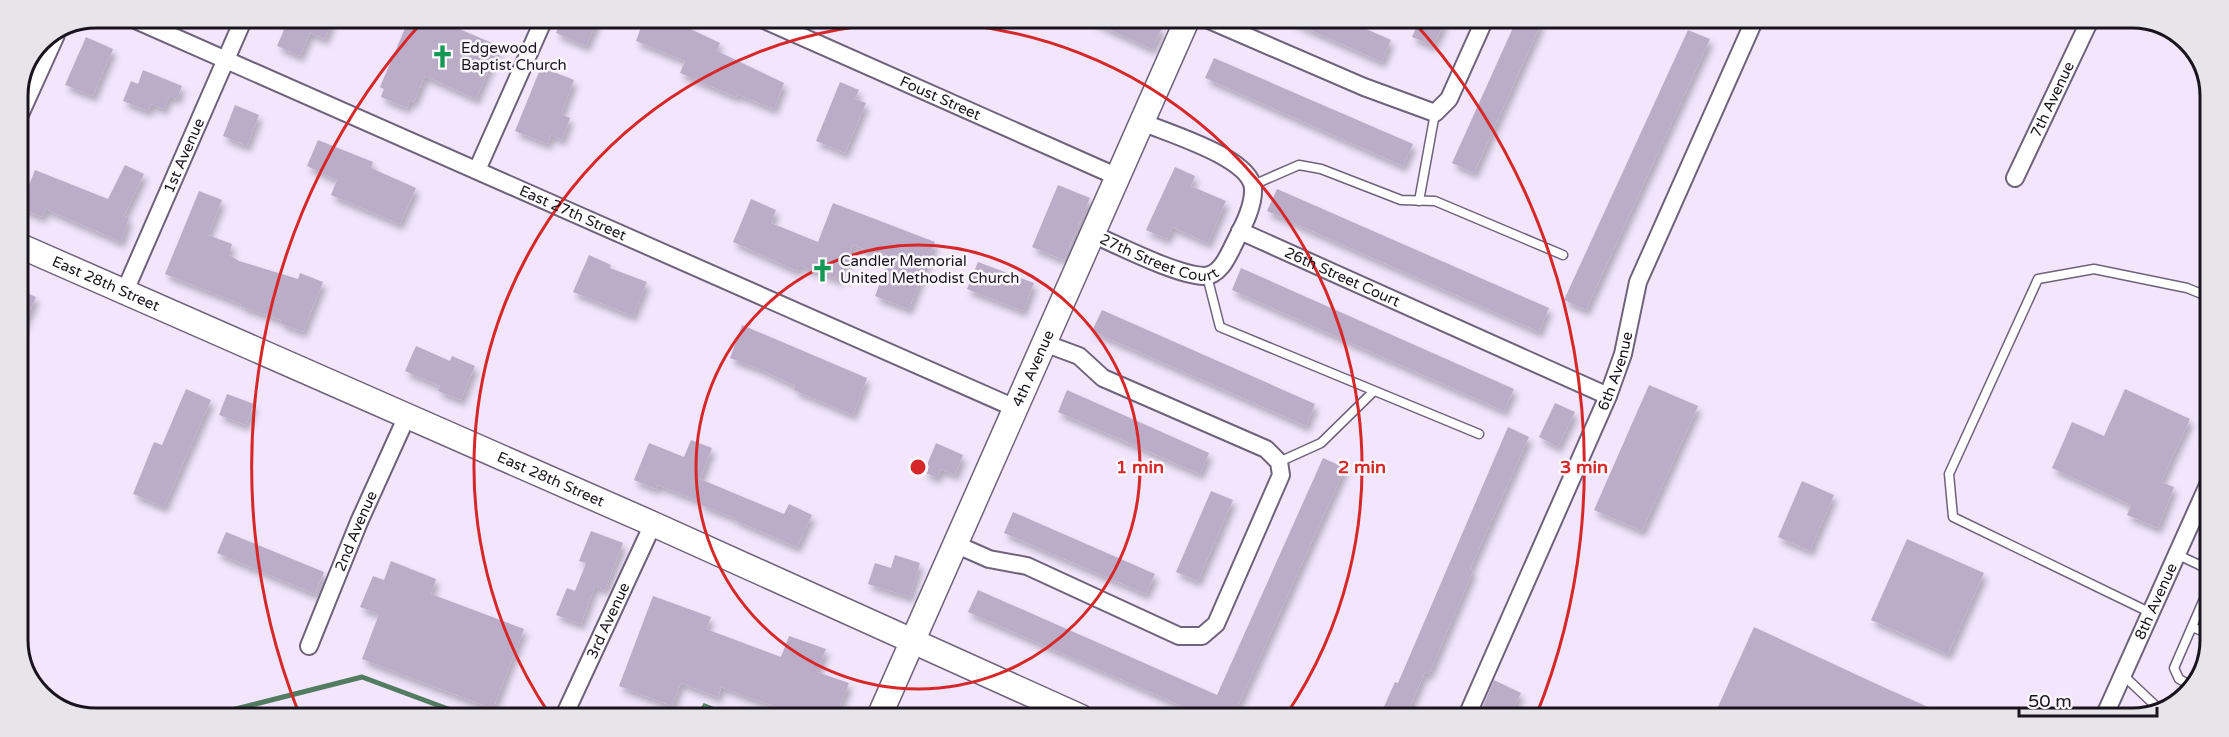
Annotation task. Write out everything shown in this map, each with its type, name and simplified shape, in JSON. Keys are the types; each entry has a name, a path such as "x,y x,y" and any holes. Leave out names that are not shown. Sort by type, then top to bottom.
{"street":[{"name":"East 27th Street","path":"155,29 1015,408"},
{"name":"1st Avenue","path":"124,293 239,29"},
{"path":"477,170 540,29"},
{"name":"Foust Street","path":"785,29 1118,177"},
{"name":"4th Avenue","path":"883,708 1118,177 1179,29"},
{"path":"1230,29 1364,87 1436,113 1449,99 1480,29"},
{"name":"6th Avenue","path":"1470,708 1608,396 1623,354 1638,282 1750,29"},
{"name":"7th Avenue","path":"2015,178 2086,29"},
{"path":"29,94 51,46"},
{"path":"1142,122 1228,158 1244,171 1253,185 1252,200 1240,231"},
{"name":"26th Street Court","path":"1240,231 1608,396"},
{"name":"27th Street Court","path":"1092,234 1188,273 1207,276 1220,268 1240,231"},
{"name":"East 28th Street","path":"29,250 1061,708"},
{"path":"955,544 989,559 1027,566 1179,636 1202,636 1216,624 1281,475 1279,462 1266,449 1103,378 1079,356 1044,343"},
{"name":"2nd Avenue","path":"309,646 359,522 407,416"},
{"name":"8th Avenue","path":"2108,708 2200,502"},
{"name":"3rd Avenue","path":"568,708 653,525"}],"lane":[{"path":"1419,201 1436,113"},
{"path":"1253,185 1299,165 1322,169 1401,200 1435,201 1563,255"},
{"path":"2149,612 1953,517 1949,474 2038,279 2094,269 2187,288 2200,293"},
{"path":"1207,276 1220,327 1479,434"},
{"path":"1279,462 1321,443 1374,391"},
{"path":"2176,554 2200,565"},
{"path":"2186,683 2179,679 2174,668 2200,608"},
{"path":"2192,627 2200,630"},
{"path":"2122,674 2154,705"}],"shaded area":[{"path":"704,704 714,708 702,708"}],"building":[{"path":"284,29 329,29 325,39 310,33 300,56 277,46"},
{"name":"Edgewood Baptist Church","path":"405,29 459,29 499,46 476,99 425,76 414,102 410,100 407,108 381,97 384,89 380,87"},
{"path":"558,29 594,29 586,46 556,33"},
{"path":"640,29 691,29 720,43 717,51 784,83 774,109 737,94 736,97 680,73 685,61 636,41"},
{"path":"1109,29 1162,29 1152,49"},
{"path":"1308,29 1366,29 1391,40 1382,62"},
{"path":"1416,29 1441,29 1433,46 1412,37"},
{"path":"1512,29 1538,29 1474,173 1452,163"},
{"path":"1688,30 1710,39 1586,310 1564,300"},
{"path":"86,37 113,49 93,96 65,85"},
{"path":"1214,58 1413,144 1403,166 1205,78"},
{"path":"541,67 574,80 561,114 570,118 562,140 551,135 548,144 515,131"},
{"path":"143,70 182,86 177,99 169,96 164,109 151,104 148,111 123,101 131,81 138,84"},
{"path":"840,82 859,90 855,99 866,103 845,153 816,141"},
{"path":"235,105 259,115 247,146 223,136"},
{"path":"318,140 373,162 371,168 416,188 400,224 331,195 337,180 307,166"},
{"path":"125,165 144,174 124,216 129,218 121,242 46,209 42,217 29,212 29,185 35,170 108,199"},
{"path":"1175,167 1195,176 1191,186 1226,201 1208,243 1172,227 1167,239 1146,230"},
{"path":"1058,185 1090,198 1064,260 1032,247"},
{"path":"1277,189 1549,308 1539,332 1267,211"},
{"path":"199,191 222,200 208,235 232,244 229,255 239,261 298,279 300,273 323,282 303,332 280,323 281,320 240,306 241,304 165,274"},
{"path":"751,199 776,210 771,223 818,242 833,203 935,242 909,309 875,296 889,259 853,245 840,280 799,265 797,271 733,242"},
{"path":"589,255 611,265 610,268 647,282 633,316 573,292"},
{"path":"978,262 1034,283 1023,311 967,289"},
{"path":"1241,268 1514,389 1504,411 1232,290"},
{"path":"29,294 36,297 29,313"},
{"path":"1102,310 1315,404 1306,426 1092,331"},
{"path":"742,325 867,378 853,415 794,390 795,386 762,370 730,358"},
{"path":"416,346 450,361 452,356 475,366 461,400 438,391 440,386 405,371"},
{"path":"1649,385 1698,406 1642,531 1594,510"},
{"path":"186,389 211,400 164,507 133,494 154,442 162,445"},
{"path":"2125,389 2190,419 2161,482 2174,487 2158,528 2127,515 2131,505 2052,468 2072,422 2104,436"},
{"path":"1067,390 1209,453 1200,474 1058,412"},
{"path":"227,394 254,404 246,425 219,415"},
{"path":"1555,403 1575,412 1558,447 1539,437"},
{"path":"1508,427 1529,437 1470,569 1473,571 1429,674 1425,672 1409,708 1383,708 1395,682 1398,683"},
{"path":"691,440 712,448 700,479 784,514 789,504 812,515 797,547 701,505 702,502 658,485 656,489 634,480 649,443 684,457"},
{"path":"936,443 963,455 955,475 941,469 937,478 924,472"},
{"path":"1323,458 1345,468 1237,708 1187,708 968,612 978,590 1217,695"},
{"path":"1802,481 1834,495 1810,551 1778,537"},
{"path":"1211,491 1233,500 1198,581 1176,572"},
{"path":"1013,512 1155,574 1146,594 1004,533"},
{"path":"591,531 623,543 605,590 595,586 581,624 556,615 567,588 575,591 586,563 579,561"},
{"path":"226,532 324,572 315,594 217,553"},
{"path":"1907,539 1984,573 1948,654 1871,620"},
{"path":"895,555 920,563 910,597 868,584 875,563 891,568"},
{"path":"391,561 436,579 431,594 524,629 493,708 362,659 379,614 360,607 373,576 384,580"},
{"path":"653,596 711,617 706,629 781,657 789,636 826,649 817,672 849,683 839,708 779,708 721,687 718,697 681,683 672,706 619,686"},
{"path":"1754,627 1930,708 1718,708"},
{"path":"1494,680 1521,693 1514,707 1516,708 1482,708"}],"waterway":[{"path":"240,708 362,677 445,708"}],"place":[{"name":"Edgewood Baptist Church","path":"443,57"},
{"name":"Candler Memorial United Methodist Church","path":"822,270"}]}
